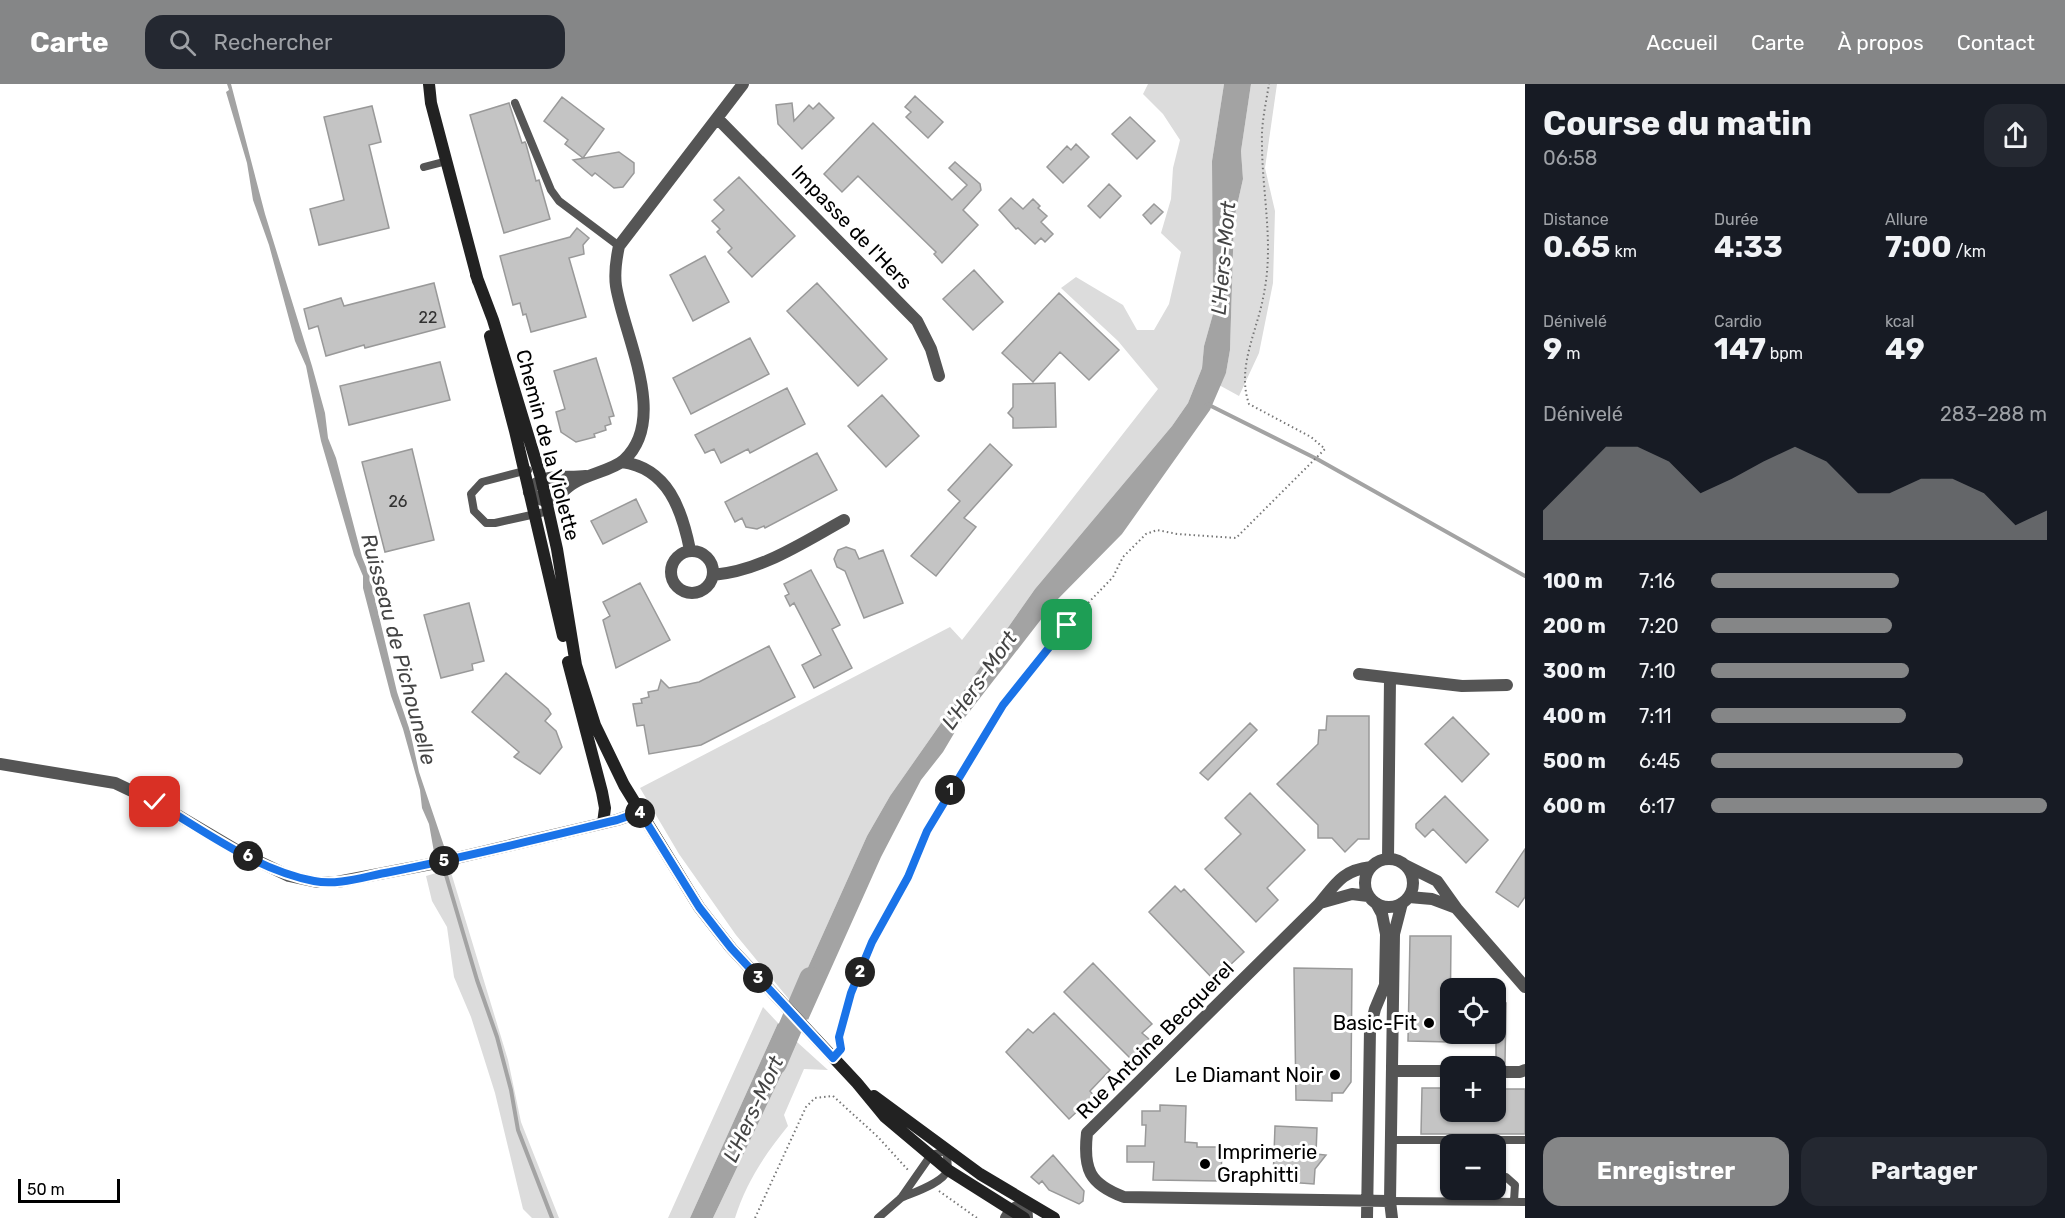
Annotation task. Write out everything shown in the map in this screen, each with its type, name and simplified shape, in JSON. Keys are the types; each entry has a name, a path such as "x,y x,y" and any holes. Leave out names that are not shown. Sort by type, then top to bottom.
{"street":[{"name":"Chemin de la Violette","path":"429,84 524,471 566,649 569,671 602,792 605,808 603,823"},
{"path":"586,476 540,473 529,492 548,507 572,484 622,462 633,450 642,433 645,418 644,396 616,286 615,264 619,246 743,84"},
{"name":"Impasse de l'Hers","path":"718,118 916,321 931,349 939,376"},
{"name":"Chemin de la Violette","path":"477,275 540,473 576,665 595,724 624,785 699,907 761,982 857,1083"},
{"path":"622,462 639,464 662,480 685,524 690,550"},
{"path":"713,575 743,571 763,563 844,520"},
{"path":"690,550 705,554 713,567 710,584 702,591 693,593 684,592 676,586 671,578 670,568 681,553 690,550"},
{"name":"Chemin de la Violette","path":"566,649 576,665"},
{"path":"1359,674 1462,686 1507,685"},
{"path":"1388,859 1390,679"},
{"path":"0,764 115,783 155,802 243,854 289,876 307,880 337,882 431,864 640,812"},
{"path":"1367,1218 1370,1029 1375,1009 1385,986 1386,934 1382,914 1365,886 1366,876 1371,867 1388,859 1397,860 1437,881 1457,909 1525,987"},
{"path":"1392,1218 1390,1201 1394,934 1405,900 1413,886 1411,875 1405,865"},
{"name":"Rue Antoine Becquerel","path":"1371,867 1356,869 1342,877 1319,904 1087,1133 1085,1157 1091,1176 1104,1190 1124,1197 1390,1201"},
{"name":"Rue Antoine Becquerel","path":"1319,904 1352,894 1372,900"},
{"path":"1372,900 1389,907 1405,900 1432,899 1457,909"},
{"path":"1506,1072 1525,1070"},
{"path":"1392,1071 1440,1071"},
{"path":"857,1083 946,1151 1054,1218"},
{"path":"857,1083 885,1117 948,1170 1008,1214 1026,1218 1026,1202"},
{"path":"1008,1214 1026,1202"}],"lane":[{"path":"515,103 551,190 559,201 619,246"},
{"path":"424,167 447,161"},
{"path":"540,473 524,471 482,482 474,488 471,501 474,511 486,523 534,515 548,507"},
{"path":"1391,1140 1525,1140"},
{"path":"878,1218 901,1197 931,1155 946,1151 948,1170 930,1185 901,1197"},
{"path":"1506,1177 1515,1185 1515,1201"},
{"path":"1390,1201 1525,1202"}],"path":[{"path":"831,1056 841,1049 839,1037 851,993 872,942 908,877 927,831 1003,705 1067,625 1113,577 1123,557 1146,534 1158,530 1177,534 1236,538 1325,449 1311,437 1249,404 1244,388 1253,333 1264,293 1269,229 1265,207 1262,140 1269,84"},
{"path":"755,1218 806,1107 815,1098 833,1096 878,1137 911,1173"},
{"path":"934,1188 977,1218"}],"shaded area":[{"path":"1148,84 1224,84 1212,161 1213,314 1204,346 1202,368 1188,403 1172,426 1035,589 890,796 867,836 792,1003 736,935 679,854 640,788 950,627 962,640 1158,389 1118,341 1061,288 1076,277 1123,305 1137,330 1154,330 1169,304 1181,252 1161,233 1171,199 1173,168 1180,140 1163,114 1143,94"},
{"path":"1251,84 1277,84 1265,168 1275,211 1273,283 1259,353 1239,396 1219,385 1226,373 1230,350 1234,219 1243,179 1241,151"},
{"path":"450,869 508,1060 521,1122 559,1218 532,1218 523,1209 495,1093 471,1017 454,977 447,927 432,901 426,876"},
{"path":"763,1007 778,1023 690,1218 668,1218"},
{"path":"797,1042 828,1070 804,1069 784,1115 788,1126 757,1169 735,1218 713,1218"}],"water":[{"path":"227,84 231,84 265,214 312,366 325,413 328,438 336,458 362,557 369,574 419,772 445,849 434,852 429,824 422,808 420,790 391,696 363,588 363,576 354,555 321,441 306,366 295,341 269,245 253,200 247,163 226,92 229,90"},
{"path":"1224,84 1251,84 1241,151 1243,179 1234,219 1230,350 1226,373 1210,410 1122,534 1053,604 959,725 943,752 921,780 881,857 808,1020 792,1003 867,836 890,796 1035,589 1172,426 1188,403 1202,368 1204,346 1213,314 1212,161"},
{"path":"778,1023 797,1042 713,1218 690,1218"}],"building":[{"path":"915,96 943,122 928,138 906,117 911,112 905,107"},
{"path":"562,97 604,129 583,158 565,144 568,140 544,121"},
{"path":"509,103 522,143 526,144 536,181 539,180 550,219 504,233 470,115"},
{"path":"792,103 794,121 809,105 813,109 819,103 834,118 802,149 778,124 776,105"},
{"path":"372,106 381,142 369,145 389,228 319,245 310,209 344,200 324,117"},
{"path":"1130,117 1155,141 1137,159 1112,134"},
{"path":"873,123 952,200 967,185 949,168 955,162 980,184 981,190 963,210 978,225 942,263 934,254 936,252 858,176 842,192 824,174"},
{"path":"1076,144 1089,157 1063,183 1047,167 1067,146 1071,150"},
{"path":"619,152 634,163 634,173 623,187 614,188 595,173 592,176 573,160"},
{"path":"739,177 795,236 752,277 728,252 732,248 717,232 720,229 712,221 724,210 714,200"},
{"path":"1109,184 1121,196 1100,218 1088,206"},
{"path":"1011,198 1023,209 1033,199 1040,206 1038,208 1047,216 1041,222 1053,234 1045,242 1041,238 1035,244 1018,228 1016,229 999,210"},
{"path":"1154,204 1163,212 1151,224 1143,215"},
{"path":"577,228 589,238 583,245 584,254 569,258 586,317 531,332 520,303 513,305 500,256 570,237"},
{"path":"705,256 729,302 693,321 670,275"},
{"path":"974,270 1003,302 973,330 943,299"},
{"path":"434,283 445,327 326,356 318,326 309,329 304,309 341,298 344,306"},
{"path":"817,283 887,359 858,386 787,311"},
{"path":"1059,293 1119,350 1089,380 1060,352 1033,382 1002,353"},
{"path":"750,338 769,374 691,414 673,378"},
{"path":"596,358 614,416 609,417 611,424 605,426 606,430 594,434 595,437 576,442 561,432 556,412 565,409 554,371"},
{"path":"440,362 450,400 349,425 340,386"},
{"path":"1055,383 1056,427 1013,428 1013,418 1008,413 1013,407 1013,384"},
{"path":"787,388 805,424 750,453 748,449 721,463 714,449 705,453 695,435"},
{"path":"882,395 919,436 886,467 848,426"},
{"path":"990,444 1012,465 964,518 976,527 936,576 911,556 960,501 948,490"},
{"path":"412,449 434,540 385,552 362,462"},
{"path":"817,453 837,490 765,528 764,526 757,529 746,527 742,518 735,522 725,502"},
{"path":"636,499 647,522 603,544 591,521"},
{"path":"846,547 855,550 859,559 883,550 903,603 864,618 845,571 837,567 834,559 838,550"},
{"path":"811,570 840,625 832,629 852,668 814,688 802,665 821,655 794,603 790,606 785,596 789,594 784,584"},
{"path":"640,583 670,640 616,668 603,620 610,616 603,602"},
{"path":"469,603 484,661 472,664 473,670 441,678 424,615"},
{"path":"769,646 795,697 701,745 649,754 644,725 637,726 633,704 642,703 641,699 649,697 648,692 658,690 661,680 669,688 699,682"},
{"path":"506,673 551,714 545,721 556,731 562,747 540,774 514,757 519,752 472,712"},
{"path":"1327,716 1369,716 1369,839 1358,839 1345,852 1332,838 1318,838 1318,825 1277,784 1318,744 1319,730 1326,730"},
{"path":"1453,717 1489,754 1462,782 1425,744"},
{"path":"1250,723 1257,730 1208,780 1200,773"},
{"path":"1250,793 1305,850 1267,888 1278,900 1256,922 1205,869 1241,834 1225,818"},
{"path":"1445,796 1488,840 1466,863 1433,829 1425,837 1416,828 1416,824"},
{"path":"1525,849 1525,897 1518,907 1496,892"},
{"path":"1175,886 1181,892 1184,889 1244,952 1214,980 1149,912"},
{"path":"1410,936 1451,936 1451,978 1440,978 1440,1042 1408,1041"},
{"path":"1093,963 1152,1024 1142,1033 1149,1039 1130,1058 1064,992"},
{"path":"1294,968 1352,969 1351,1082 1343,1093 1332,1093 1332,1101 1296,1100"},
{"path":"1054,1013 1110,1070 1090,1091 1094,1096 1069,1119 1006,1052 1028,1029 1033,1033"},
{"path":"1496,1044 1505,1044 1505,1056 1496,1056"},
{"path":"1422,1088 1440,1088 1440,1122 1506,1122 1506,1089 1525,1089 1525,1134 1421,1134"},
{"path":"1160,1105 1186,1106 1185,1142 1197,1143 1197,1147 1222,1147 1221,1181 1153,1180 1154,1162 1127,1162 1127,1146 1145,1146 1146,1125 1142,1125 1142,1111 1160,1111"},
{"path":"1275,1126 1317,1128 1316,1154 1326,1155 1315,1169 1314,1184 1273,1181"},
{"path":"1053,1155 1084,1191 1083,1201 1079,1204 1049,1190 1042,1181 1039,1184 1031,1177"}],"waterway":[{"path":"1207,404 1317,459 1525,576"},
{"name":"Ruisseau de Pichounelle","path":"438,848 477,980 497,1037 511,1090 518,1130 552,1218"},
{"name":"L'Hers-Mort","path":"775,1063 811,979"}],"place":[{"name":"Basic-Fit","path":"1429,1023"},
{"name":"Le Diamant Noir","path":"1335,1075"},
{"name":"Imprimerie Graphitti","path":"1205,1164"}],"route":[{"path":"155,802 243,854 289,876 316,882 337,882 453,859 617,820 640,812 699,907 731,948 833,1058 841,1049 839,1037 851,993 872,942 908,877 939,808 1003,705 1067,625"}]}
